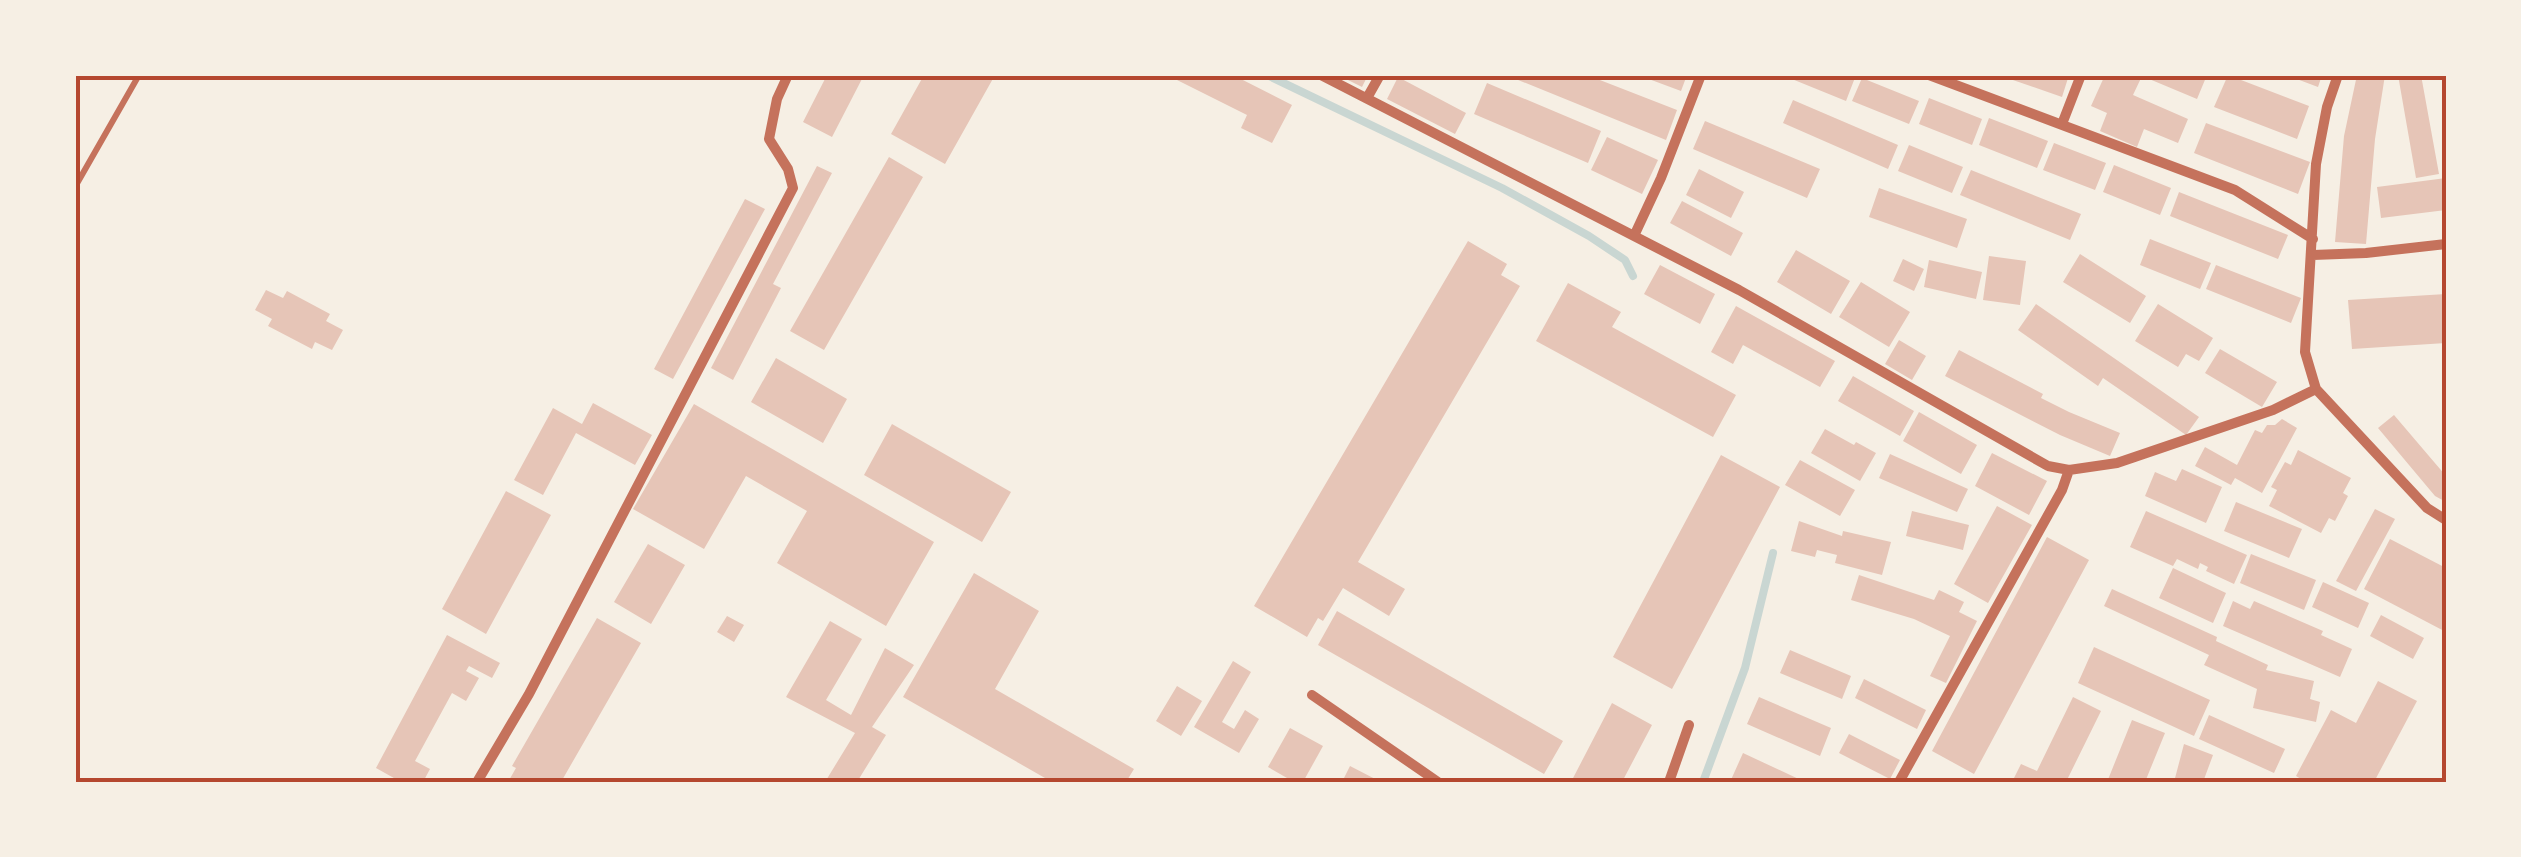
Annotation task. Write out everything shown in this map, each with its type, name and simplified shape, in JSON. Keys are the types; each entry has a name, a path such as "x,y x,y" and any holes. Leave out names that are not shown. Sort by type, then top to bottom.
{"street":[{"path":"477,782 529,694 793,188 788,169 770,139 777,99 788,75"},
{"path":"1321,75 1738,290 2048,466 2069,470 2117,463 2273,410 2316,389"},
{"path":"1367,98 1380,75"},
{"path":"1634,236 1662,178 1701,75"},
{"path":"1928,75 2236,190 2312,240"},
{"path":"2062,124 2081,75"},
{"path":"2338,75 2316,164 2305,352 2316,389 2427,508 2446,520"},
{"path":"2313,254 2446,244"},
{"path":"1899,782 2062,490 2069,470"},
{"path":"1312,696 1438,782"},
{"path":"1669,782 1690,725"}],"lane":[{"path":"75,187 139,75"}],"building":[{"path":"827,75 864,75 832,137 803,122"},
{"path":"924,75 995,75 945,164 891,134"},
{"path":"1177,75 1233,75 1292,105 1272,143 1241,128 1247,115 1175,79"},
{"path":"1338,75 1368,75 1362,87"},
{"path":"1506,75 1587,75 1677,110 1666,140"},
{"path":"1638,75 1687,75 1681,91"},
{"path":"1782,75 1856,75 1846,101"},
{"path":"2011,75 2069,75 2062,97 2010,79"},
{"path":"2105,75 2207,75 2197,99 2142,76 2133,95 2188,119 2178,143 2144,129 2137,147 2100,131 2107,113 2091,106"},
{"path":"2228,75 2309,106 2297,139 2214,107"},
{"path":"2286,75 2322,75 2318,87"},
{"path":"2357,75 2385,75 2366,244 2335,242 2344,136"},
{"path":"2398,75 2421,75 2439,174 2416,178"},
{"path":"1398,77 1466,113 1455,134 1387,99"},
{"path":"1862,78 1919,101 1909,124 1852,101"},
{"path":"1487,83 1601,131 1588,163 1474,114"},
{"path":"1929,98 1982,119 1972,145 1919,124"},
{"path":"1793,100 1898,145 1888,169 1783,123"},
{"path":"1989,118 2048,141 2037,168 1979,145"},
{"path":"1705,121 1820,169 1807,198 1693,149"},
{"path":"2206,123 2310,162 2298,194 2194,153"},
{"path":"1607,137 1658,160 1642,194 1591,170"},
{"path":"2054,143 2106,163 2095,190 2043,170"},
{"path":"1909,145 1963,167 1952,193 1898,171"},
{"path":"889,157 923,177 824,350 790,331"},
{"path":"2114,165 2171,188 2160,215 2103,192"},
{"path":"817,166 832,173 773,284 781,288 733,380 711,368"},
{"path":"1699,169 1744,192 1731,218 1686,195"},
{"path":"1971,170 2081,214 2070,240 1960,195"},
{"path":"2446,178 2446,210 2381,218 2377,187"},
{"path":"1879,188 1967,219 1957,248 1869,217"},
{"path":"2179,192 2288,235 2278,259 2170,216"},
{"path":"745,199 765,209 673,379 654,369"},
{"path":"1682,201 1743,233 1731,256 1670,223"},
{"path":"2150,239 2211,263 2200,289 2140,265"},
{"path":"1468,241 1507,264 1501,275 1520,286 1358,562 1405,589 1389,616 1343,588 1323,621 1318,618 1307,637 1254,606"},
{"path":"1796,250 1850,281 1831,314 1777,282"},
{"path":"2080,254 2146,296 2130,323 2063,282"},
{"path":"1989,256 2026,261 2020,305 1983,300"},
{"path":"1903,259 1924,269 1914,291 1893,281"},
{"path":"1929,260 1982,272 1976,299 1924,287"},
{"path":"1660,265 1715,294 1700,324 1644,294"},
{"path":"2216,265 2301,298 2291,323 2206,289"},
{"path":"1861,282 1910,312 1889,347 1839,317"},
{"path":"1568,283 1621,312 1612,327 1736,395 1713,437 1536,341"},
{"path":"266,290 283,298 287,291 330,314 326,321 343,330 332,350 315,342 312,349 268,326 272,319 255,310"},
{"path":"2446,294 2446,343 2352,349 2348,300"},
{"path":"2036,304 2199,417 2186,435 2103,378 2098,386 2018,330"},
{"path":"2158,304 2213,338 2199,361 2186,354 2178,367 2135,341"},
{"path":"1736,306 1835,361 1820,387 1743,345 1733,364 1711,352"},
{"path":"1899,340 1926,356 1912,380 1885,364"},
{"path":"2220,349 2277,382 2262,407 2205,373"},
{"path":"1959,350 2043,394 2041,398 2120,433 2110,456 1945,376"},
{"path":"776,358 847,399 823,443 751,402"},
{"path":"1853,376 1914,411 1900,436 1838,401"},
{"path":"593,403 652,435 635,465 576,433 543,495 514,480 553,408 582,424"},
{"path":"694,404 934,542 886,626 777,563 807,511 746,476 704,549 633,509"},
{"path":"1919,412 1977,445 1961,474 1903,441"},
{"path":"2394,415 2446,476 2446,502 2435,496 2378,428"},
{"path":"2282,419 2297,428 2262,493 2235,478 2231,485 2195,466 2205,447 2237,465 2255,430 2262,433 2267,425"},
{"path":"892,424 1011,492 982,542 864,475"},
{"path":"1825,429 1876,453 1860,481 1811,453"},
{"path":"2298,450 2351,478 2343,493 2348,496 2335,521 2329,518 2321,533 2269,506 2277,490 2271,487 2285,462 2291,465"},
{"path":"1992,453 2047,481 2029,515 1975,486"},
{"path":"1890,454 1968,489 1957,512 1879,478"},
{"path":"1721,455 1780,487 1672,689 1613,657"},
{"path":"1800,460 1855,490 1840,516 1785,485"},
{"path":"2182,469 2222,487 2206,523 2145,496 2155,472 2176,481"},
{"path":"506,491 551,515 486,634 442,609"},
{"path":"2236,502 2302,529 2289,558 2224,531"},
{"path":"1997,506 2032,525 1988,603 1954,584"},
{"path":"2375,509 2395,519 2356,591 2336,581"},
{"path":"1912,511 1969,525 1963,550 1906,536"},
{"path":"2146,511 2247,555 2234,584 2206,571 2208,567 2200,563 2198,569 2177,559 2173,566 2130,547"},
{"path":"1799,521 1842,536 1843,531 1891,542 1882,575 1835,563 1837,555 1817,550 1815,557 1791,551"},
{"path":"2047,537 2089,560 1974,774 1932,751"},
{"path":"2390,539 2446,568 2446,632 2364,589"},
{"path":"648,544 685,565 651,624 614,602"},
{"path":"2251,554 2316,580 2304,610 2240,583"},
{"path":"2173,568 2226,593 2213,623 2159,598"},
{"path":"974,573 1039,611 995,689 1134,769 1126,782 1052,782 903,697"},
{"path":"1859,575 1934,600 1939,590 1964,602 1959,612 1977,621 1946,683 1930,676 1950,636 1914,619 1851,600"},
{"path":"2323,582 2369,603 2358,628 2312,607"},
{"path":"2112,589 2217,637 2216,641 2268,665 2266,670 2314,681 2310,699 2320,702 2316,722 2253,708 2257,689 2204,665 2209,655 2104,606"},
{"path":"2233,601 2250,609 2254,601 2323,631 2321,635 2352,649 2340,677 2223,626"},
{"path":"1337,611 1563,741 1544,774 1318,645"},
{"path":"2381,615 2424,638 2413,659 2370,636"},
{"path":"727,616 744,625 734,642 717,632"},
{"path":"597,618 641,643 561,782 508,782 516,768 512,766"},
{"path":"830,621 862,639 826,700 851,715 885,648 914,665 872,727 886,735 857,782 825,782 855,733 786,697"},
{"path":"447,635 500,663 492,678 469,666 466,671 479,678 466,701 452,693 415,761 430,769 423,782 401,782 376,768"},
{"path":"2094,647 2210,700 2194,736 2078,683"},
{"path":"1790,650 1851,676 1842,699 1780,673"},
{"path":"1233,661 1251,672 1222,722 1234,729 1245,710 1259,719 1239,753 1194,727"},
{"path":"1864,679 1926,710 1917,729 1855,698"},
{"path":"2378,681 2417,701 2374,782 2306,782 2296,776 2331,710 2356,723"},
{"path":"1177,686 1202,701 1181,736 1156,721"},
{"path":"1759,697 1831,728 1820,756 1747,724"},
{"path":"2073,697 2101,711 2066,782 2012,782 2021,764 2037,771"},
{"path":"1612,703 1652,725 1622,782 1571,782"},
{"path":"2209,715 2285,749 2274,773 2199,739"},
{"path":"2132,720 2165,733 2145,782 2107,782"},
{"path":"1290,728 1323,746 1303,782 1294,782 1268,767"},
{"path":"1849,734 1900,760 1890,779 1839,753"},
{"path":"2184,744 2213,755 2203,782 2174,782"},
{"path":"1743,753 1805,782 1730,782"},
{"path":"1350,766 1381,782 1342,782"}],"waterway":[{"path":"1267,75 1502,188 1625,260 1633,276"},
{"path":"1703,782 1745,668 1773,553"}]}
